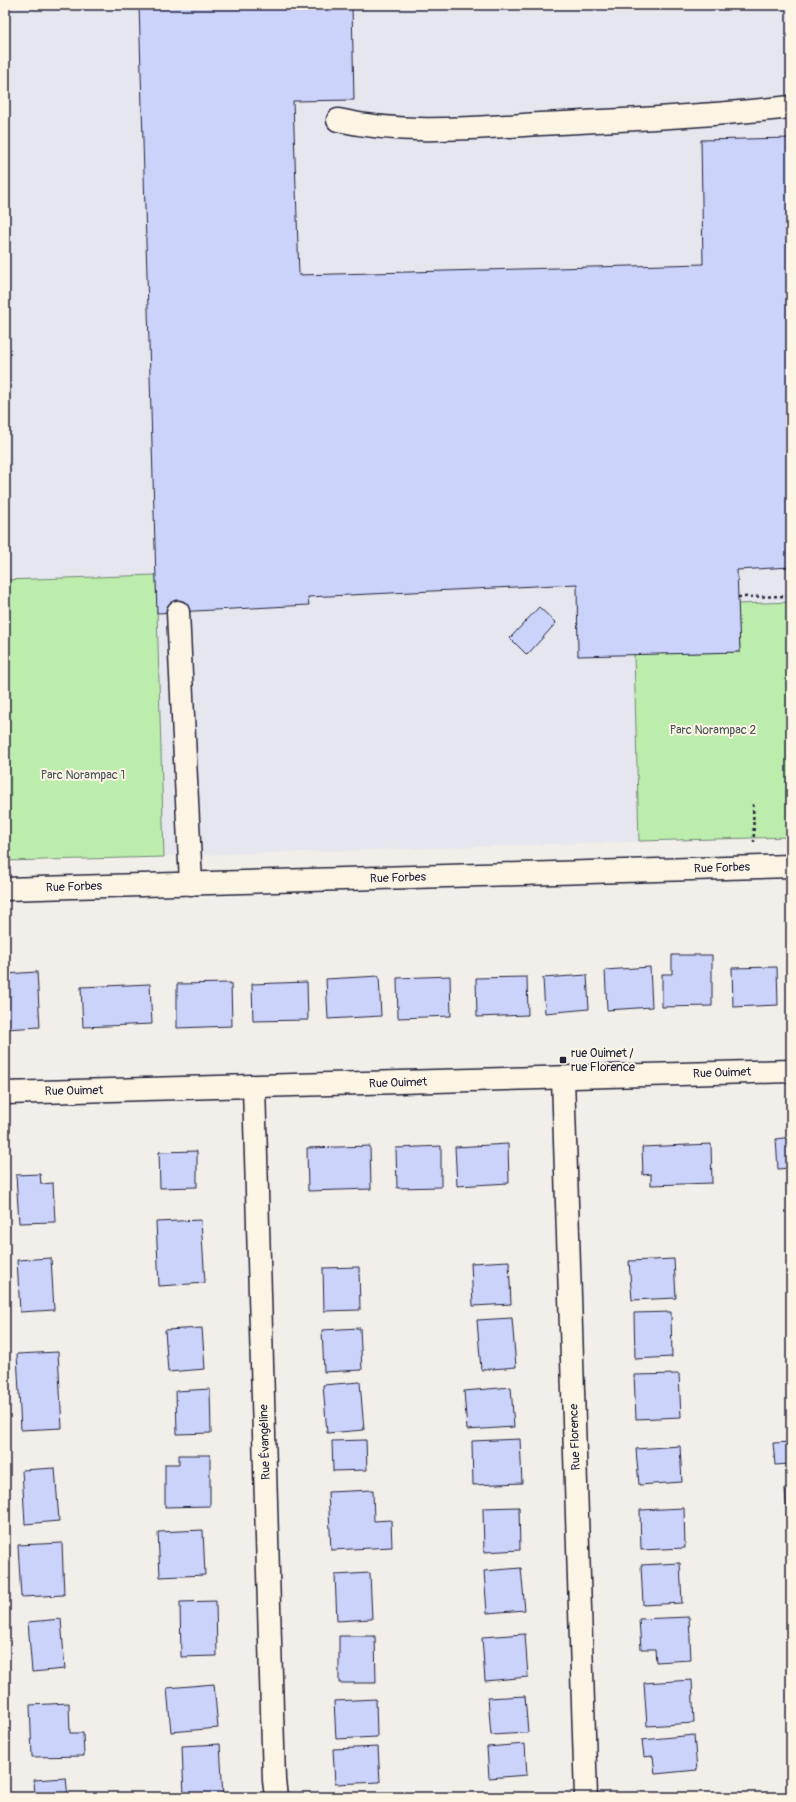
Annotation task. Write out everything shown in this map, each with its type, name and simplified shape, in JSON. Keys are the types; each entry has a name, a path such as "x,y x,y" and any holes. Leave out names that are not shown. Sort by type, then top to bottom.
{"street":[{"path":"338,120 358,124 399,128 476,128 705,116 791,107"},
{"path":"178,612 190,884"},
{"name":"Rue Forbes","path":"5,889 791,866"},
{"name":"Rue Ouimet","path":"5,1093 564,1078 791,1070"},
{"name":"Rue Florence","path":"564,1078 586,1797"},
{"name":"Rue Évangéline","path":"254,1087 274,1780 276,1797"}],"path":[{"path":"738,597 791,596"},
{"path":"753,804 754,842"}],"shaded area":[{"path":"5,5 791,5 791,837 5,861"}],"green space":[{"name":"Parc Norampac 1","path":"156,575 164,857 5,861 5,580"},
{"name":"Parc Norampac 2","path":"791,602 791,837 639,841 634,654 740,652 738,604"}],"building":[{"path":"139,5 352,5 354,100 293,101 299,275 703,264 701,140 791,138 791,567 737,570 740,652 578,656 577,584 308,597 309,605 157,613"},
{"path":"539,607 556,623 527,655 510,638"},
{"path":"672,955 712,955 712,1006 662,1007 662,974 672,974"},
{"path":"650,967 652,1007 607,1010 605,970"},
{"path":"777,967 778,1005 733,1007 732,968"},
{"path":"37,972 40,1027 5,1029 5,974"},
{"path":"587,975 589,1009 545,1013 543,978"},
{"path":"379,976 381,1016 328,1019 326,979"},
{"path":"450,976 451,1016 398,1018 397,978"},
{"path":"527,977 528,1015 477,1017 476,978"},
{"path":"307,982 308,1020 253,1021 252,984"},
{"path":"231,983 232,1026 177,1028 177,984"},
{"path":"150,984 152,1024 83,1027 81,987"},
{"path":"791,1137 791,1168 778,1169 776,1139"},
{"path":"508,1144 509,1183 457,1186 455,1147"},
{"path":"711,1144 712,1183 651,1185 651,1174 643,1175 642,1147"},
{"path":"370,1146 371,1189 308,1191 307,1148"},
{"path":"441,1146 441,1187 397,1188 396,1148"},
{"path":"197,1151 197,1187 160,1188 159,1152"},
{"path":"40,1174 41,1184 53,1183 55,1222 19,1223 16,1175"},
{"path":"787,1186 791,1186 791,1230 790,1230"},
{"path":"201,1220 205,1283 159,1286 156,1222"},
{"path":"788,1246 791,1246 791,1295"},
{"path":"51,1258 54,1310 20,1312 17,1260"},
{"path":"674,1259 676,1298 632,1300 629,1261"},
{"path":"509,1261 511,1304 473,1306 471,1263"},
{"path":"359,1267 360,1310 324,1311 323,1268"},
{"path":"671,1312 672,1357 635,1359 634,1313"},
{"path":"789,1317 791,1317 791,1343"},
{"path":"512,1318 516,1367 481,1370 477,1320"},
{"path":"202,1328 205,1369 168,1372 165,1330"},
{"path":"360,1328 362,1370 324,1372 322,1330"},
{"path":"58,1352 62,1428 21,1430 17,1354"},
{"path":"679,1374 681,1417 636,1419 634,1375"},
{"path":"790,1376 791,1376 791,1400"},
{"path":"360,1382 364,1430 327,1433 323,1385"},
{"path":"511,1387 514,1427 467,1430 464,1391"},
{"path":"210,1389 211,1433 177,1434 176,1391"},
{"path":"520,1439 522,1483 473,1485 472,1441"},
{"path":"366,1440 367,1470 333,1471 332,1441"},
{"path":"791,1442 790,1479 789,1464 775,1465 773,1443"},
{"path":"680,1446 682,1482 639,1485 636,1449"},
{"path":"179,1455 210,1455 210,1506 165,1507 165,1464 179,1464"},
{"path":"55,1468 59,1521 25,1524 22,1470"},
{"path":"791,1487 791,1543 789,1543 785,1488"},
{"path":"373,1490 374,1521 391,1520 392,1547 331,1550 328,1492"},
{"path":"519,1507 520,1550 484,1552 483,1508"},
{"path":"684,1508 685,1548 641,1550 640,1510"},
{"path":"203,1530 205,1575 160,1577 158,1532"},
{"path":"62,1543 64,1595 21,1597 18,1545"},
{"path":"680,1563 682,1603 643,1605 641,1565"},
{"path":"521,1568 525,1610 487,1613 484,1571"},
{"path":"370,1573 372,1619 337,1621 335,1575"},
{"path":"216,1601 217,1656 181,1657 180,1602"},
{"path":"689,1617 691,1660 656,1662 655,1649 641,1649 639,1619"},
{"path":"61,1619 65,1669 32,1672 28,1622"},
{"path":"525,1634 528,1677 485,1681 482,1637"},
{"path":"339,1636 375,1636 376,1683 339,1683"},
{"path":"692,1680 694,1723 647,1726 644,1683"},
{"path":"214,1684 218,1728 171,1732 167,1688"},
{"path":"525,1696 528,1733 491,1735 488,1698"},
{"path":"376,1699 377,1737 336,1739 334,1701"},
{"path":"69,1703 70,1733 83,1733 84,1756 32,1757 30,1705"},
{"path":"694,1735 697,1770 655,1774 653,1756 644,1757 642,1740"},
{"path":"220,1744 223,1797 184,1797 182,1746"},
{"path":"525,1744 527,1775 489,1778 487,1747"},
{"path":"378,1747 380,1782 335,1784 333,1749"},
{"path":"66,1778 68,1797 35,1797 34,1780"}],"place":[{"name":"rue Ouimet / rue Florence","path":"563,1060"}]}
